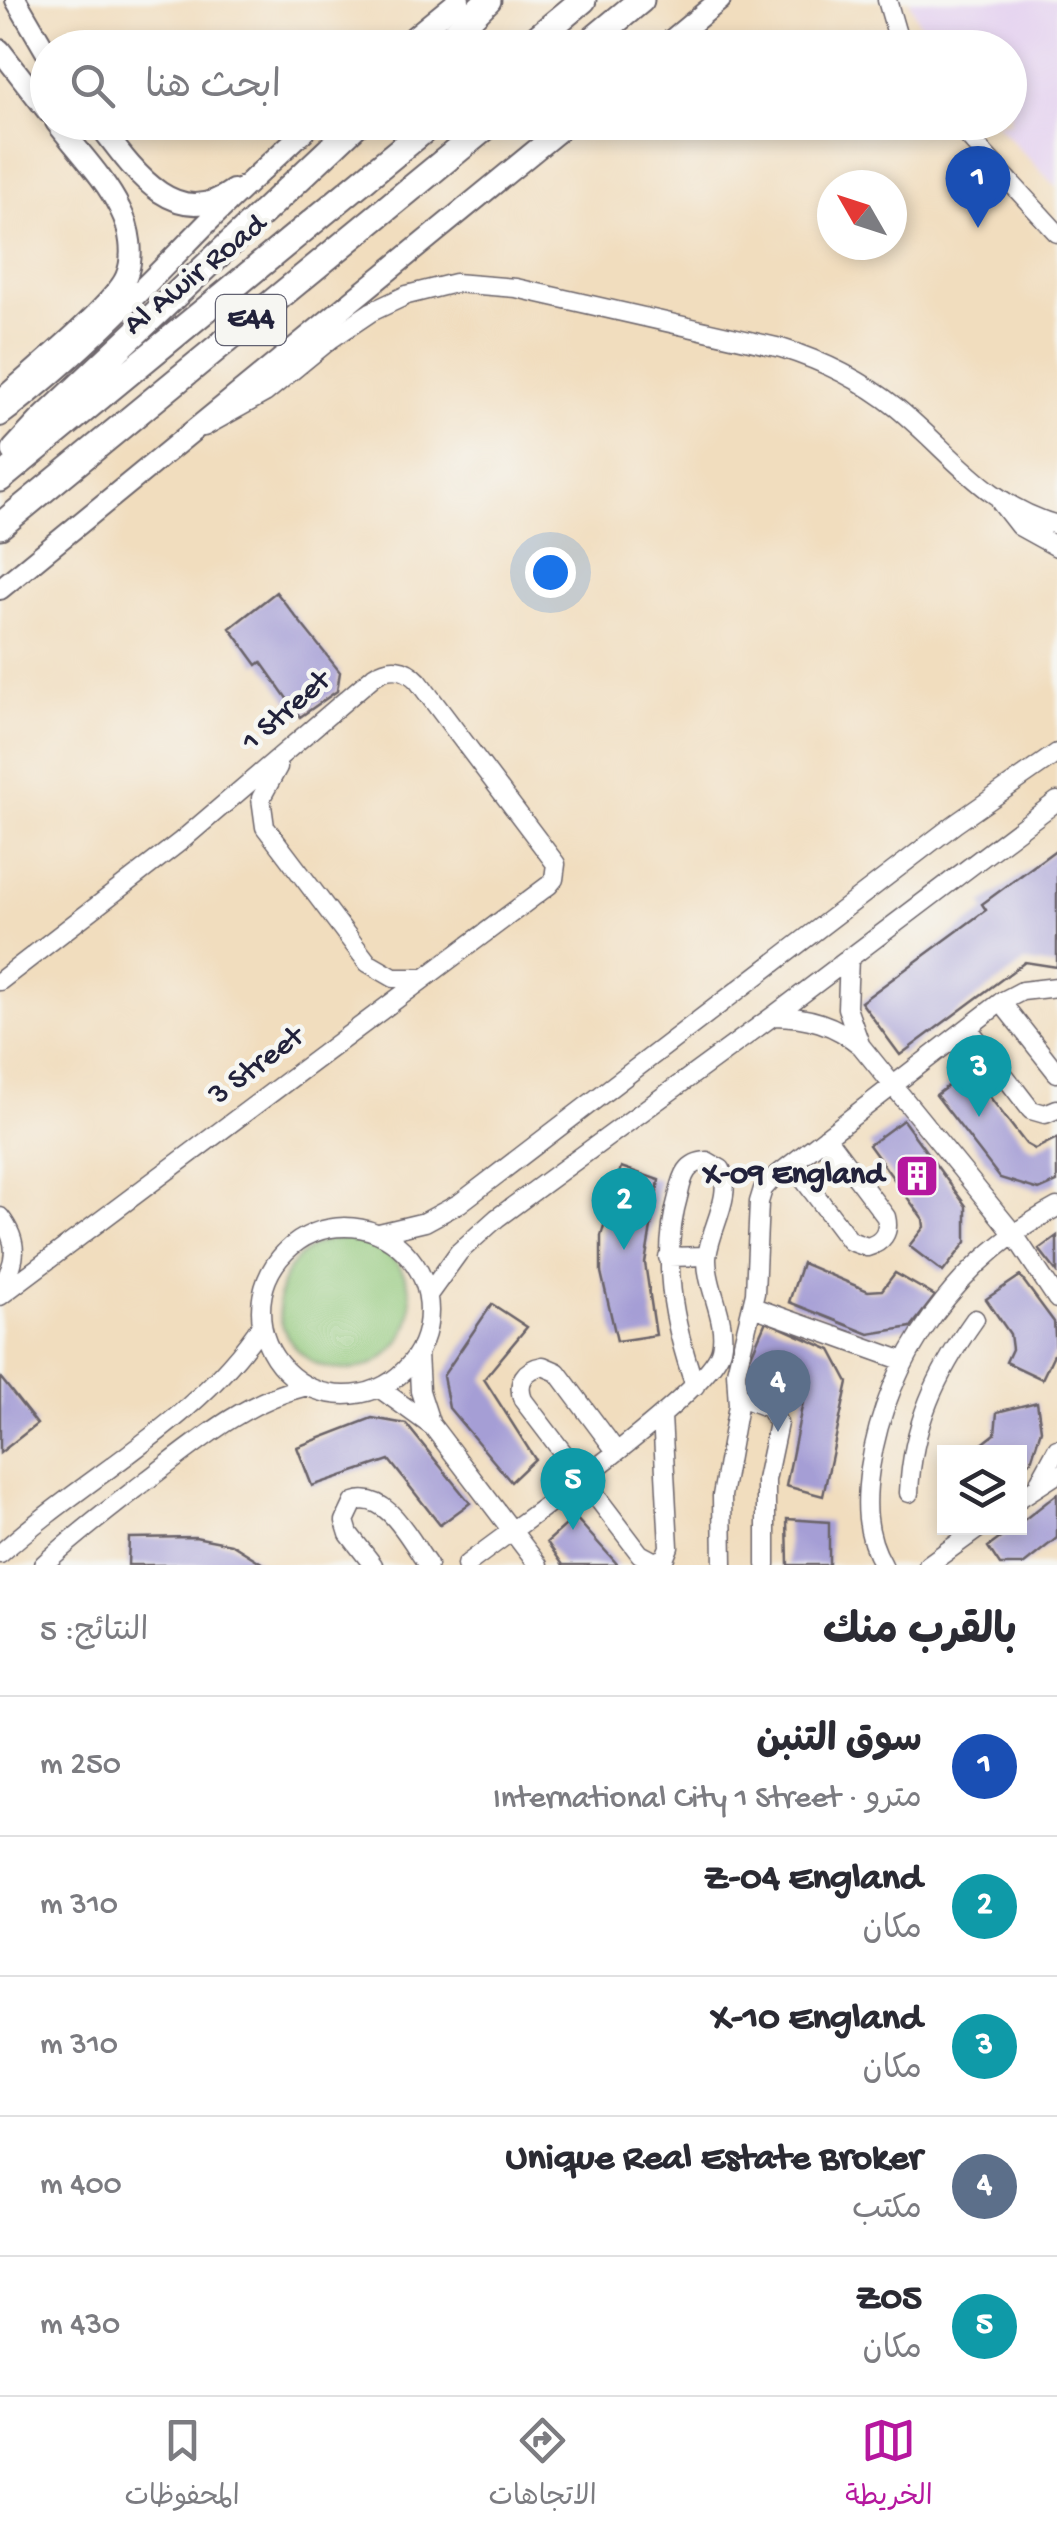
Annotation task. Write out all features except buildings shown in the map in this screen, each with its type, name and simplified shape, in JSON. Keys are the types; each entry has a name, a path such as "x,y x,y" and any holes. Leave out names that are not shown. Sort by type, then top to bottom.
{"highway":[{"path":"457,30 488,0"},
{"path":"546,30 582,0"},
{"path":"605,30 641,0"},
{"path":"0,470 42,421 341,140"},
{"name":"Al Awir Road","path":"0,479 412,140"},
{"name":"E44","path":"6,522 470,140"}],"main road":[{"path":"16,0 33,30"},
{"path":"422,30 459,0"},
{"path":"684,30 720,0"},
{"path":"0,50 30,89"},
{"path":"0,401 110,298 126,278 130,238 122,212 70,140"},
{"path":"111,140 136,173 164,195 199,202 222,198 271,162"},
{"path":"0,416 37,388 141,292 295,140"},
{"path":"0,589 548,140"}],"street":[{"path":"888,0 896,30"},
{"path":"971,140 1057,234"},
{"path":"190,433 256,399 331,339 392,301 438,286 496,284 781,348 822,362 897,408 961,471 998,498 1051,522"},
{"path":"998,498 1019,526 1038,540 1057,547"},
{"name":"1 Street","path":"0,981 182,841 381,672 405,670 418,681 552,857 557,872 548,885"},
{"path":"379,1233 424,1222 460,1203 955,824 1057,753"},
{"path":"286,754 261,798 265,827 368,964 394,978 424,978"},
{"path":"428,1294 460,1252 498,1218 1057,800"},
{"name":"3 Street","path":"0,1292 548,885"},
{"path":"849,957 847,1008 861,1046"},
{"path":"723,1565 722,1496 738,1396 736,1372 753,1307 761,1196 768,1184 792,1164 1002,1002 1022,991 1057,987"},
{"path":"1002,1002 1057,1073"},
{"path":"773,1016 823,1023 861,1046 1013,1233 1057,1299"},
{"path":"968,1028 1031,1110 1046,1114 1057,1109"},
{"path":"792,1164 850,1241 867,1247 878,1243 886,1234 886,1217 826,1137"},
{"path":"466,1565 662,1416 696,1386 718,1360 722,1339 707,1256 725,1185 721,1169 707,1161 691,1165 685,1172 672,1218 668,1257 680,1336 696,1386"},
{"path":"883,1565 869,1532 867,1497 876,1440 901,1368 950,1293 1013,1233 1057,1207"},
{"path":"0,1217 12,1233 16,1251 0,1292"},
{"path":"350,1226 379,1233 399,1245 415,1262 428,1294 428,1324 418,1353 401,1374 379,1388 348,1395 307,1386 288,1374 274,1356 262,1324 262,1294 274,1266 306,1236 335,1227 350,1226"},
{"path":"668,1257 707,1256"},
{"path":"753,1307 901,1368 932,1387"},
{"path":"908,1493 913,1447 932,1387 975,1319"},
{"path":"0,1554 204,1392 246,1349 262,1324"},
{"path":"418,1353 420,1391 432,1427"},
{"path":"616,1451 558,1372 543,1366 528,1370 520,1384 523,1400 644,1558 660,1560 669,1546 662,1416"},
{"path":"43,1565 85,1528 226,1421 269,1398 307,1386"},
{"path":"379,1388 432,1427 538,1565"},
{"path":"738,1396 769,1408 778,1423 766,1480 766,1565"},
{"path":"1037,1485 1057,1449"},
{"path":"1027,1493 1057,1474"},
{"path":"373,1565 349,1534 345,1520 354,1502 368,1498 380,1503 428,1565"},
{"path":"928,1565 969,1535"}],"shaded area":[{"path":"909,0 1057,0 1057,188 1011,140 1027,140 1027,30 922,30"}],"green space":[{"path":"345,1238 370,1243 392,1257 406,1279 411,1304 406,1329 392,1351 370,1365 345,1370 320,1365 298,1351 284,1329 279,1304 284,1279 298,1257 320,1243"}],"place":[{"name":"سوق التنبن","path":"978,228"},
{"name":"X-10 England","path":"979,1117"},
{"name":"X-09 England","path":"917,1176"},
{"name":"Z-04 England","path":"624,1250"},
{"name":"Unique Real Estate Broker","path":"778,1432"},
{"name":"Z05","path":"573,1530"}]}
